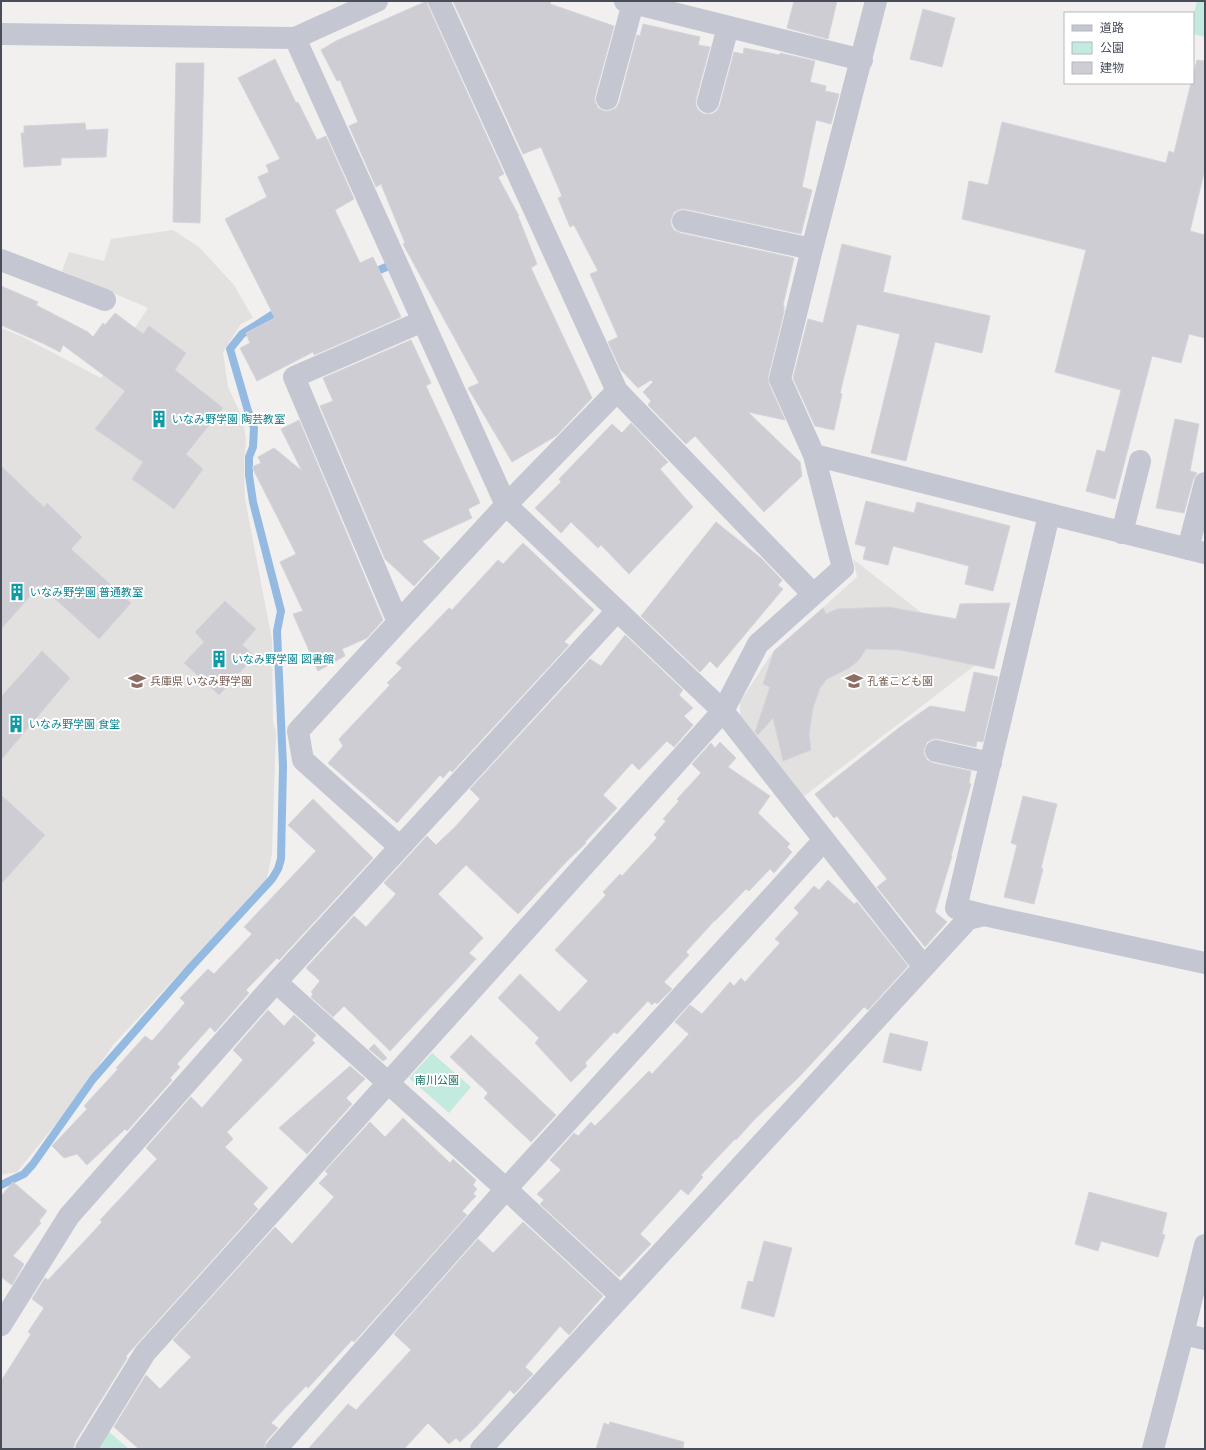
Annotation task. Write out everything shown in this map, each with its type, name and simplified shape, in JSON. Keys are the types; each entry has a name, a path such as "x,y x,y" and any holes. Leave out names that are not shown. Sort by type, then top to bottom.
{"street":[{"path":"1,34 295,38 377,1"},
{"path":"439,1 617,391 813,594"},
{"path":"86,1449 145,1353 387,1082 723,711 758,644 843,568 814,455 780,379 876,1"},
{"path":"607,99 629,2 862,60"},
{"path":"708,102 728,27"},
{"path":"295,38 506,505 723,711 924,967"},
{"path":"682,221 812,249"},
{"path":"1,260 105,300"},
{"path":"398,622 294,376 423,321"},
{"path":"400,847 303,760 298,731 506,505 617,391"},
{"path":"814,455 1196,551 1205,484"},
{"path":"1122,533 1140,461"},
{"path":"1049,515 956,908 1205,964"},
{"path":"1,1325 69,1216 276,982 617,611"},
{"path":"936,751 991,762"},
{"path":"276,1449 506,1189 824,840"},
{"path":"481,1449 968,919 984,915"},
{"path":"276,982 506,1189 621,1296"},
{"path":"1153,1449 1184,1334 1205,1245"},
{"path":"1184,1334 1205,1339"}],"shaded area":[{"name":"兵庫県 いなみ野学園","path":"173,230 199,247 234,285 253,318 241,324 223,352 228,387 243,419 246,440 244,463 245,499 272,640 273,722 276,732 272,853 267,879 113,1045 69,1108 17,1172 1,1175 1,328 23,337 101,378 148,308 62,271 69,252 104,261 111,239"},
{"name":"孔雀こども園","path":"853,559 982,660 803,797 740,717 740,702 772,653 857,577"}],"green space":[{"path":"1197,1 1205,1 1205,37 1194,34 1194,13"},
{"name":"南川公園","path":"432,1053 471,1087 449,1113 409,1078"},
{"path":"108,1431 129,1449 98,1449"}],"building":[{"path":"427,1 504,174 498,177 519,216 537,264 531,268 592,398 556,436 512,462 468,388 479,383 403,244 405,243 381,184 376,187 349,126 358,122 340,80 337,81 321,50 336,41"},
{"path":"453,1 551,1 550,4 614,26 595,96 595,102 598,108 604,111 610,111 616,108 619,103 637,35 640,36 643,24 700,37 698,45 710,47 696,99 696,106 699,111 704,114 712,114 717,111 720,105 734,52 743,54 744,48 780,55 780,53 815,61 810,82 826,86 825,91 839,94 831,124 816,120 802,187 812,190 801,234 686,209 680,209 674,212 671,219 671,225 674,230 680,233 794,258 783,305 784,312 768,377 769,384 785,420 748,412 800,462 802,476 764,512 695,436 686,444 648,405 651,401 643,392 653,382 651,380 638,388 621,370 608,342 618,337 590,274 598,271 574,225 570,227 558,198 562,196 541,147 523,154"},
{"path":"794,1 837,1 828,39 787,28"},
{"path":"923,9 955,18 942,67 910,59"},
{"path":"275,59 296,103 298,102 317,140 326,136 354,199 335,210 360,263 373,257 401,317 314,355 313,352 257,381 240,348 250,343 246,333 275,318 225,219 267,197 258,177 269,172 266,165 280,159 238,78"},
{"path":"1197,60 1205,61 1205,169 1190,231 1205,235 1205,338 1189,334 1181,363 1152,356 1115,499 1086,491 1097,450 1105,452 1121,390 1055,372 1086,250 962,219 969,181 988,185 1002,122 1166,163 1169,151 1174,153 1191,84 1194,84 1194,72"},
{"path":"176,63 204,63 200,223 173,222"},
{"path":"85,123 86,130 108,129 106,157 61,158 61,165 24,167 21,133 24,133 24,126"},
{"path":"842,244 891,256 883,292 990,316 982,353 935,342 906,461 871,453 900,334 857,324 840,393 842,394 834,430 815,426 793,378 808,319 823,323"},
{"name":"いなみ野学園 陶芸教室","path":"1,286 38,302 36,305 88,332 93,337 103,323 105,325 115,313 143,334 149,326 186,353 175,370 223,408 186,454 203,469 174,509 132,479 143,462 95,429 125,391 63,345 60,352 1,325"},
{"path":"411,340 431,383 426,386 480,503 468,509 472,518 422,541 440,558 414,586 385,559 320,406 333,401 323,378"},
{"path":"1175,419 1199,424 1190,471 1197,473 1193,480 1184,513 1156,508"},
{"path":"299,420 383,620 367,638 342,649 345,656 318,671 293,614 303,611 280,562 296,554 252,467 261,463 258,457 274,448 302,471 281,429"},
{"path":"631,423 668,462 660,469 693,507 629,574 601,545 598,548 571,522 561,533 535,508 561,482 559,479 612,424 622,433"},
{"path":"1,466 44,507 47,503 82,537 71,549 131,603 99,639 40,585 1,629"},
{"path":"866,501 914,513 917,502 1010,526 993,591 965,584 969,566 893,546 888,565 863,559 866,547 855,544"},
{"path":"716,522 762,559 782,580 778,585 783,589 717,668 710,661 700,672 641,616"},
{"path":"523,543 594,610 564,642 569,645 452,772 450,770 443,778 440,775 397,823 328,763 343,746 339,739 390,685 387,683 402,668 396,663 449,608 452,610 498,560 503,564"},
{"name":"いなみ野学園 図書館","path":"225,601 256,629 242,645 255,656 219,695 184,663 204,642 195,632"},
{"path":"1010,603 994,669 901,650 866,649 858,661 849,668 827,679 820,688 813,708 809,734 811,750 783,761 773,718 758,735 755,732 770,687 763,684 774,651 823,608 826,614 837,609 888,607 956,619 960,604"},
{"path":"625,635 683,690 679,695 693,708 684,716 693,725 674,747 667,741 639,770 632,763 603,795 617,808 585,842 586,843 567,861 518,914 466,865 438,894 483,938 469,953 476,959 390,1051 344,1006 333,1017 311,997 313,994 311,992 320,981 306,968 354,916 366,927 396,894 384,883 427,836 436,845 455,827 480,799 470,789 590,659 601,666"},
{"name":"いなみ野学園 食堂","path":"42,651 70,678 1,760 1,697"},
{"path":"974,672 998,677 983,742 977,741 976,747 933,739 927,742 924,749 924,754 927,760 933,763 971,771 969,783 971,784 952,856 935,912 947,922 925,947 877,887 887,879 837,816 834,818 815,794 900,727 930,706 965,712"},
{"path":"720,742 736,758 728,767 770,796 758,813 790,844 787,847 792,852 774,873 770,869 749,891 746,889 715,920 686,952 689,955 664,982 672,989 657,1004 655,1002 652,1005 648,1001 617,1034 614,1032 585,1063 587,1066 571,1082 535,1043 539,1038 498,998 520,974 559,1012 588,981 555,950 606,895 603,892 620,874 622,876 657,838 654,835 666,821 663,819 679,801 677,799 701,773 692,764 711,743 715,748"},
{"path":"1,795 45,835 1,884"},
{"path":"1023,796 1057,804 1041,868 1043,869 1034,904 1004,897 1017,845 1011,843"},
{"path":"313,799 373,858 279,960 277,958 246,990 249,993 215,1032 210,1027 177,1064 180,1067 170,1078 172,1080 127,1131 125,1129 87,1165 77,1154 64,1158 52,1146 87,1109 84,1106 118,1069 116,1068 145,1036 152,1041 185,1003 180,998 208,969 214,974 252,934 244,927 316,851 288,825"},
{"path":"828,880 854,904 857,902 908,966 868,1010 864,1007 800,1076 754,1120 736,1140 735,1139 701,1175 703,1177 688,1195 681,1189 640,1234 651,1244 619,1277 540,1204 544,1200 537,1194 561,1170 550,1160 574,1133 578,1136 591,1122 595,1126 649,1071 652,1074 689,1034 675,1022 690,1005 702,1014 730,982 734,986 741,978 745,982 780,943 775,939 799,913 794,908 814,886 819,890"},
{"path":"268,1010 284,1026 294,1015 316,1035 312,1040 315,1043 227,1132 233,1139 225,1147 268,1188 253,1204 258,1209 126,1356 127,1358 75,1442 73,1449 1,1449 1,1381 31,1334 28,1332 44,1308 32,1299 45,1278 48,1280 102,1222 100,1220 157,1159 146,1148 191,1097 202,1108 243,1060 233,1050"},
{"path":"890,1033 928,1042 921,1071 883,1062"},
{"path":"471,1035 556,1115 531,1142 484,1098 488,1093 450,1057"},
{"path":"374,1044 387,1058 383,1061 369,1049"},
{"path":"350,1066 365,1079 346,1098 352,1104 307,1154 279,1128"},
{"path":"403,1118 450,1163 453,1159 476,1180 473,1185 477,1189 473,1194 476,1196 462,1211 467,1215 354,1342 352,1340 308,1388 306,1386 271,1423 278,1428 266,1441 264,1449 139,1449 114,1427 146,1375 160,1389 191,1357 173,1340 275,1227 292,1244 334,1197 319,1183 328,1174 325,1171 370,1122 385,1137"},
{"path":"13,1182 47,1211 39,1221 41,1223 13,1256 24,1264 12,1285 1,1277 1,1196"},
{"path":"1089,1192 1167,1213 1162,1234 1165,1235 1158,1257 1101,1241 1098,1251 1075,1244"},
{"path":"523,1222 603,1296 569,1335 560,1326 525,1367 533,1374 514,1394 510,1390 460,1442 456,1438 449,1444 428,1423 404,1449 308,1449 348,1404 356,1410 411,1350 394,1334 478,1239 493,1253"},
{"path":"764,1241 792,1248 774,1317 741,1308 748,1281 753,1282"},
{"path":"610,1422 684,1442 683,1449 596,1449 604,1423 609,1425"}],"waterway":[{"path":"370,274 391,265"},
{"path":"1,1185 24,1174 33,1164 93,1079 191,967 272,879 278,869 281,859 283,766 277,631 281,611 253,502 249,475 249,457 253,447 254,428 230,349 242,334 272,315 283,310"}],"place":[{"name":"いなみ野学園 陶芸教室","path":"159,419"},
{"name":"いなみ野学園 普通教室","path":"17,592"},
{"name":"いなみ野学園 図書館","path":"219,659"},
{"name":"兵庫県 いなみ野学園","path":"137,681"},
{"name":"孔雀こども園","path":"854,681"},
{"name":"いなみ野学園 食堂","path":"16,724"}]}
